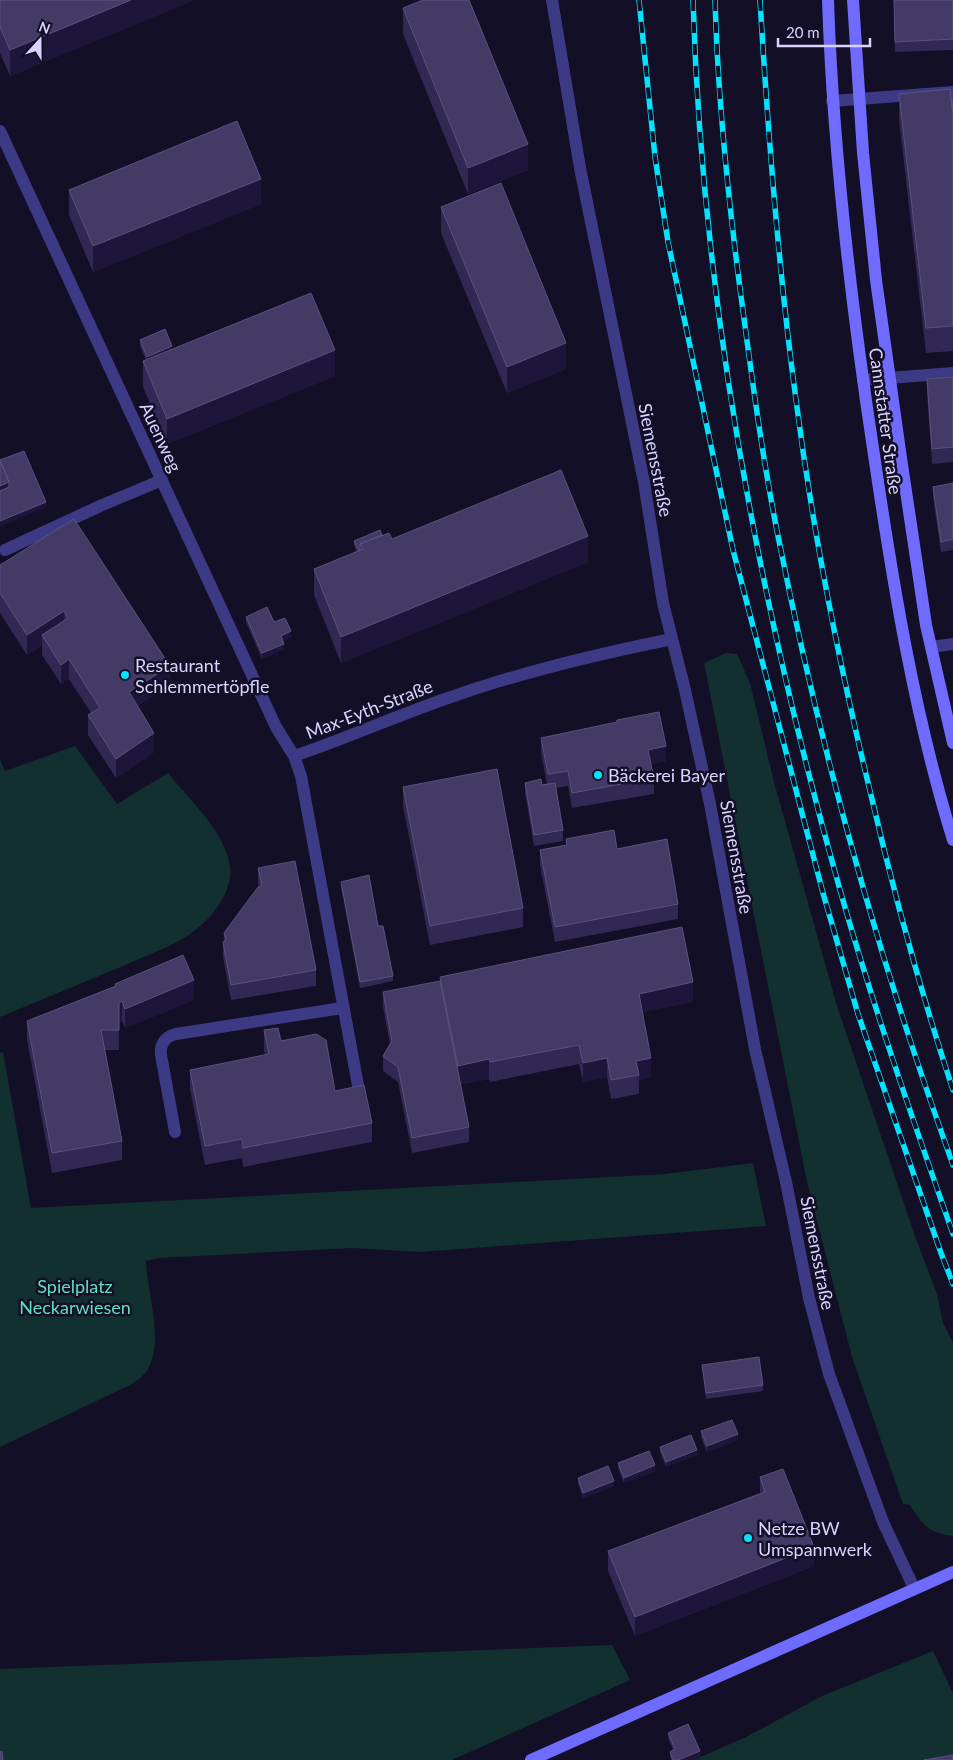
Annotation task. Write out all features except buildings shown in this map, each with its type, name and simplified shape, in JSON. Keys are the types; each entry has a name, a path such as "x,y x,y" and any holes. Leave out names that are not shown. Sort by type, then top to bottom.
{"main road":[{"name":"Cannstatter Straße","path":"828,0 832,101 846,247 863,380 890,563 914,687 953,840"},
{"name":"Cannstatter Straße","path":"853,0 858,99 868,210 890,378 926,625 953,743"},
{"path":"531,1760 953,1572"}],"street":[{"name":"Siemensstraße","path":"552,0 580,168 644,482 663,603 685,690 710,804 755,1049 780,1157 815,1326 828,1374 880,1513 914,1588"},
{"path":"832,101 953,92"},
{"name":"Auenweg","path":"0,131 276,727 294,756"},
{"path":"863,380 953,373"},
{"path":"5,550 100,506 162,480"},
{"name":"Max-Eyth-Straße","path":"359,1091 342,1008 304,783 294,756 431,704 493,683 558,665 672,639"},
{"path":"931,647 953,644"},
{"path":"175,1132 161,1055 162,1044 166,1038 176,1034 342,1008"}],"green space":[{"path":"726,653 737,654 750,683 774,782 837,1006 916,1239 937,1294 943,1323 953,1343 953,1536 938,1533 927,1527 918,1518 910,1505 903,1504 852,1357 807,1182 704,663"},
{"path":"75,746 117,804 168,773 205,817 222,842 230,867 229,883 222,900 212,914 183,939 0,1017 0,760 5,771"},
{"name":"Spielplatz Neckarwiesen","path":"3,1052 31,1208 665,1174 753,1163 766,1226 420,1252 352,1248 159,1258 146,1261 155,1328 154,1353 147,1371 132,1384 0,1447 0,1053"},
{"path":"612,1645 630,1680 452,1760 0,1760 0,1669"},
{"path":"933,1651 953,1693 953,1760 694,1760 748,1736 822,1696"}],"railway":[{"path":"639,0 655,157 668,242 733,550 823,893 858,1014 953,1284"},
{"path":"693,0 699,113 708,225 739,449 760,560 784,671 840,890 908,1106 953,1234"},
{"path":"715,0 721,117 733,234 759,424 791,600 821,729 854,857 892,983 953,1165"},
{"path":"760,0 770,150 784,300 810,499 828,598 859,746 919,980 953,1090"}],"place":[{"name":"Restaurant Schlemmertöpfle","path":"125,675"},
{"name":"Bäckerei Bayer","path":"598,775"},
{"name":"Netze BW Umspannwerk","path":"748,1538"}]}
